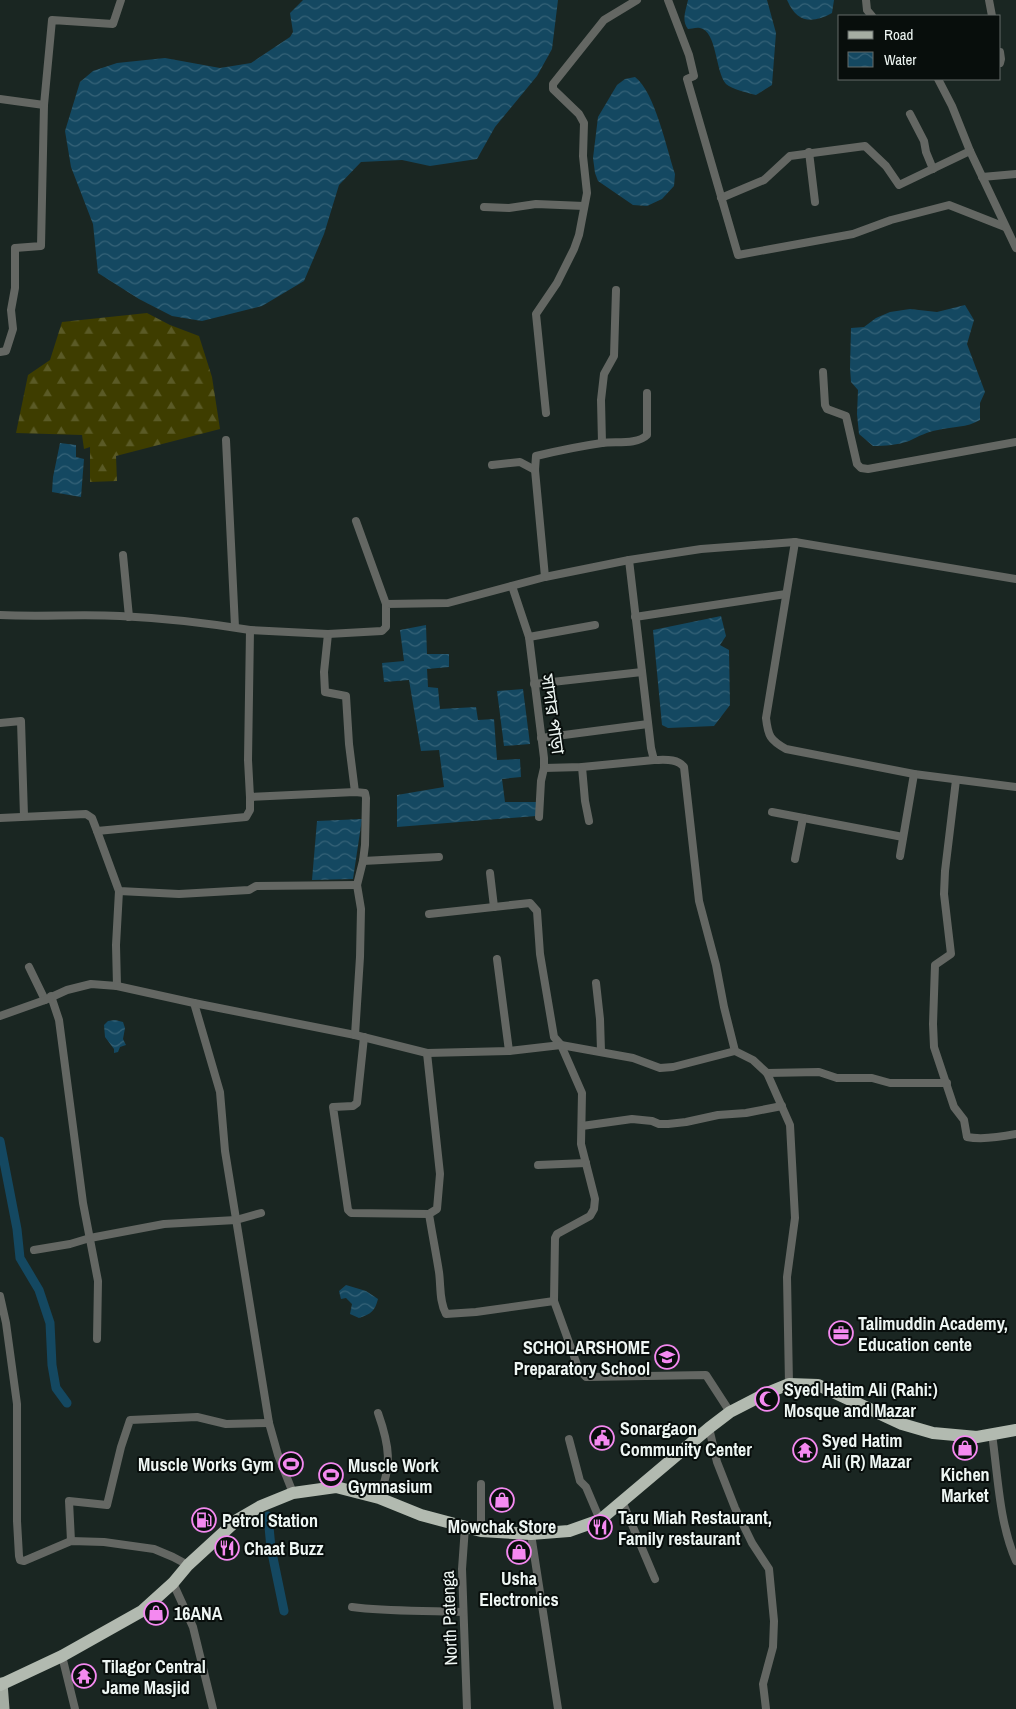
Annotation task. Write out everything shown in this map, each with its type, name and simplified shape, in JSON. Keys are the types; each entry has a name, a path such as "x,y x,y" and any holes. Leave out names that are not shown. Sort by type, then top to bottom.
{"highway":[{"path":"1,1684 62,1656 142,1611 237,1520 261,1506 293,1493 336,1487 378,1498 421,1515 481,1531 531,1534 569,1531 600,1520 730,1412 789,1384 818,1385 902,1424 933,1433 976,1437 1016,1430"}],"main road":[{"path":"1,1684 4,1709"}],"street":[{"path":"0,352 6,351 13,328 11,310 15,288 15,248 41,246 44,106 52,20 113,24 121,0"},
{"path":"546,413 536,314 557,283 574,249 579,235 587,193 584,164 584,123 578,114 553,89 553,84 604,20 637,0"},
{"path":"668,0 689,55 694,76 687,79 738,255 853,234 891,220 949,205 1005,227"},
{"path":"866,0 867,10 871,15"},
{"path":"989,0 992,15"},
{"path":"939,80 1016,248"},
{"path":"0,99 44,106"},
{"path":"910,114 924,141 933,169"},
{"path":"721,198 764,180 790,156 809,152 865,146 886,166 900,185 970,151"},
{"path":"809,152 815,202"},
{"path":"982,177 1016,174"},
{"path":"484,207 509,208 536,204 584,206"},
{"path":"602,443 601,400 604,374 614,356 616,290"},
{"path":"823,372 825,405 827,409 846,416 857,464 861,468 868,469 1016,442"},
{"path":"545,577 535,470 535,462 538,455 646,436 647,394"},
{"path":"226,440 235,628"},
{"path":"492,465 520,462 535,470"},
{"path":"0,615 129,617 188,621 250,630 328,634 382,631 386,627 386,604 356,521"},
{"path":"386,604 448,603 545,577 629,560 701,549 795,542 1016,579"},
{"path":"795,542 766,718 768,734 776,743 786,749 914,774 1016,787"},
{"path":"123,555 129,617"},
{"path":"629,560 654,760"},
{"name":"সাদার পাড়া","path":"512,586 529,637 544,768 582,767 654,760 676,761 684,767 699,902 716,965 735,1051"},
{"path":"635,617 786,594"},
{"path":"529,637 595,625"},
{"path":"97,831 246,817 250,810 248,760 250,630"},
{"path":"328,634 324,672 325,692 346,696 355,792"},
{"path":"534,684 642,672"},
{"path":"0,723 20,721 24,816"},
{"path":"542,738 648,724"},
{"path":"582,767 589,821"},
{"path":"539,817 541,781 544,768"},
{"path":"900,856 914,774"},
{"path":"956,780 944,871 944,894 951,954 934,965 934,1047 954,1107 964,1120 967,1137 987,1138 1016,1134"},
{"path":"250,797 365,793 363,861 357,885 361,909 360,957 354,1035"},
{"path":"772,812 903,837"},
{"path":"0,818 86,814 92,818 119,891 116,945 117,986"},
{"path":"795,859 803,818"},
{"path":"363,861 439,857"},
{"path":"490,873 494,907"},
{"path":"119,891 179,894 248,890 256,886 357,885"},
{"path":"429,914 530,903 537,912 540,954 552,1028 554,1037 561,1045 582,1093 581,1144 595,1199 594,1209 590,1216 557,1234 555,1238 554,1301 580,1370 586,1377 706,1375 730,1412"},
{"path":"497,959 509,1051"},
{"path":"29,967 59,1020 83,1203 98,1281 97,1339"},
{"path":"596,983 601,1051"},
{"path":"0,1016 91,984 117,986 364,1037 427,1053 509,1051 561,1045 633,1058 660,1068 673,1067 735,1051 753,1060 767,1072 790,1125 795,1218 787,1277 789,1384"},
{"path":"194,1003 220,1092 225,1151 269,1423 278,1455 293,1493"},
{"path":"364,1037 357,1104 333,1107 348,1210 351,1213 429,1214 437,1209 440,1174 427,1053"},
{"path":"767,1072 819,1072 837,1078 872,1078 890,1083 947,1083"},
{"path":"582,1126 632,1119 652,1121 658,1124 686,1122 718,1115 746,1113 782,1106"},
{"path":"538,1165 586,1163"},
{"path":"34,1250 164,1224 236,1220 261,1214"},
{"path":"429,1214 439,1270 441,1297 446,1314 476,1312 554,1301"},
{"path":"0,1296 6,1323 17,1404 17,1511 20,1560 71,1541 104,1542 154,1549 188,1565"},
{"path":"378,1413 387,1438 388,1453 386,1480 378,1498"},
{"path":"71,1541 69,1501 107,1505 121,1447 130,1420 198,1417 226,1424 269,1423"},
{"path":"709,1428 717,1462 736,1508 752,1543 769,1569 774,1621 773,1647 763,1684 766,1709"},
{"path":"992,1434 1004,1523 1008,1544 1016,1562"},
{"path":"569,1439 580,1482 586,1487 600,1520"},
{"path":"481,1484 481,1531"},
{"path":"622,1501 655,1579"},
{"name":"North Patenga","path":"465,1527 462,1569 467,1709"},
{"path":"531,1534 558,1709"},
{"path":"172,1583 193,1627 213,1709"},
{"path":"352,1607 410,1612 463,1612"},
{"path":"62,1656 75,1709"}],"green space":[{"path":"147,313 170,325 199,336 212,377 220,429 116,456 117,481 90,482 90,447 84,449 82,435 16,433 28,375 50,360 62,322"}],"water":[{"path":"303,0 558,0 552,49 537,76 495,127 477,159 430,166 402,160 361,162 339,185 324,234 304,281 262,306 202,321 172,316 139,299 98,273 93,224 71,167 65,131 80,82 93,71 117,63 165,58 220,68 251,63 290,37 293,32 290,13"},
{"path":"688,0 767,0 776,33 772,85 756,95 726,84 722,78 710,36 700,28 688,29 686,26 685,15"},
{"path":"787,0 834,0 832,13 812,20 800,17 795,13"},
{"path":"635,77 649,95 675,174 674,186 662,199 647,206 633,205 598,181 593,158 598,117 617,85 625,79"},
{"path":"965,305 974,320 967,344 985,392 980,403 980,420 965,426 930,432 909,441 873,446 859,434 857,414 858,390 851,382 851,328 864,327 876,318 890,312 910,309 937,312"},
{"path":"60,443 76,445 76,457 84,459 81,497 52,492"},
{"path":"721,616 726,636 720,645 729,650 730,705 714,726 668,728 662,725 653,630"},
{"path":"426,625 427,654 449,654 449,667 427,669 428,687 438,688 440,709 476,707 478,720 494,719 497,760 520,759 521,777 502,779 505,802 536,802 536,816 397,827 397,795 444,787 439,750 421,751 409,680 384,682 382,663 404,661 400,630"},
{"path":"523,689 530,744 504,746 497,691"},
{"path":"362,819 353,879 312,880 317,821"},
{"path":"108,1021 123,1022 125,1028 123,1039 126,1045 120,1047 118,1052 114,1053 114,1049 105,1037 104,1025"},
{"path":"346,1285 366,1291 378,1299 372,1312 359,1318 350,1314 352,1304 346,1298 341,1299 339,1291"}],"waterway":[{"path":"0,1141 17,1229 20,1258 39,1290 50,1323 52,1365 56,1388 67,1403"},
{"path":"268,1516 271,1548 284,1611"}],"place":[{"name":"Talimuddin Academy, Education cente","path":"841,1333"},
{"name":"SCHOLARSHOME Preparatory School","path":"667,1357"},
{"name":"Syed Hatim Ali (Rahi:) Mosque and Mazar","path":"767,1399"},
{"name":"Sonargaon Community Center","path":"602,1438"},
{"name":"Kichen Market","path":"965,1448"},
{"name":"Syed Hatim Ali (R) Mazar","path":"805,1450"},
{"name":"Muscle Works Gym","path":"291,1464"},
{"name":"Muscle Work Gymnasium","path":"331,1475"},
{"name":"Mowchak Store","path":"502,1500"},
{"name":"Petrol Station","path":"204,1520"},
{"name":"Taru Miah Restaurant, Family restaurant","path":"600,1527"},
{"name":"Chaat Buzz","path":"227,1548"},
{"name":"Usha Electronics","path":"519,1552"},
{"name":"16ANA","path":"156,1613"},
{"name":"Tilagor Central Jame Masjid","path":"84,1676"}]}
